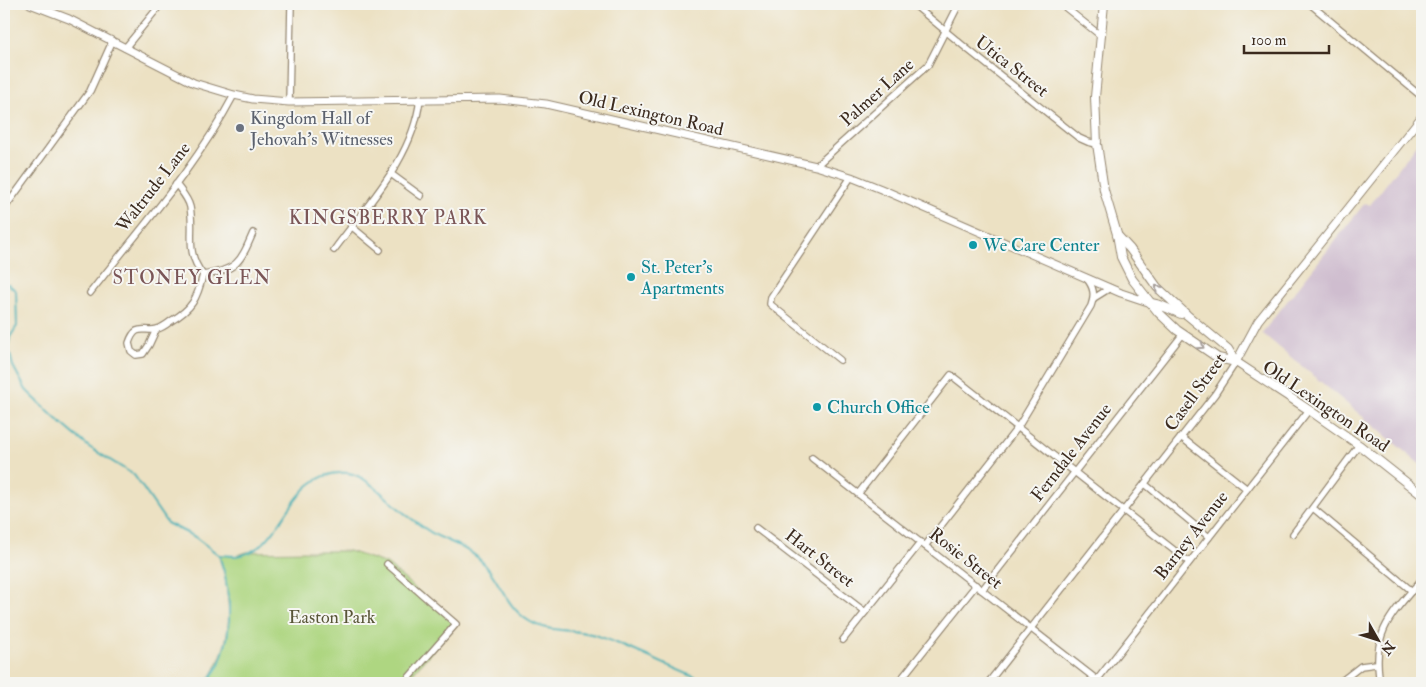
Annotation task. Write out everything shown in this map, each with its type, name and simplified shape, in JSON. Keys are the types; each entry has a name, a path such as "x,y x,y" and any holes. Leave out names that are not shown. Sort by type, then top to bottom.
{"main road":[{"path":"1104,4 1095,97 1097,144 1104,190 1117,234 1121,257 1126,270 1151,303 1175,310 1194,321"},
{"path":"1117,234 1157,287 1194,321"},
{"name":"Old Lexington Road","path":"1151,303 1183,334 1218,358 1236,362 1309,410 1359,445 1422,495"},
{"name":"Old Lexington Road","path":"1194,321 1228,349 1236,362"}],"street":[{"name":"Old Lexington Road","path":"30,4 69,19 194,83 253,99 289,102 500,99 546,104 816,166 851,177 1110,288 1151,303"},
{"path":"125,48 161,4"},
{"path":"289,102 290,4"},
{"name":"Utica Street","path":"913,4 1079,138 1097,144"},
{"name":"Palmer Lane","path":"816,166 921,73 928,65 959,4"},
{"path":"1061,4 1101,36"},
{"path":"1310,4 1422,97"},
{"path":"4,209 90,91 112,42"},
{"name":"Waltrude Lane","path":"90,292 176,184 218,125 234,95"},
{"path":"334,250 391,174 412,135 418,117 420,99"},
{"name":"Casell Street","path":"988,683 1215,394 1236,362 1258,321 1422,116"},
{"path":"391,174 421,196"},
{"path":"840,360 770,304 771,298 851,177"},
{"path":"156,330 142,328 137,331 129,343 131,351 136,355 143,354 156,330 183,314 192,305 203,275 192,256 190,206 186,196 176,184"},
{"path":"351,226 380,250"},
{"path":"203,275 230,268 237,264 253,233"},
{"path":"843,640 1018,427 1091,306 1094,298 1090,283 1085,277"},
{"path":"1094,298 1110,288"},
{"name":"Ferndale Avenue","path":"982,590 1183,334"},
{"path":"858,494 951,375 1189,562"},
{"name":"Barney Avenue","path":"1099,682 1189,562 1309,410"},
{"path":"1181,437 1247,489"},
{"path":"1293,534 1359,445"},
{"name":"Rosie Street","path":"812,458 1031,627 1099,682"},
{"path":"1145,484 1209,537"},
{"path":"1313,508 1412,591"},
{"name":"Hart Street","path":"756,528 865,612"},
{"path":"387,564 456,624 404,683"},
{"path":"1380,683 1376,664 1384,628 1392,613 1422,579"},
{"path":"898,683 976,585"},
{"path":"1339,683 1361,666 1376,664"}],"shaded area":[{"path":"1422,138 1422,466 1262,333 1365,203 1370,205"}],"green space":[{"name":"Easton Park","path":"349,551 387,564 456,624 404,683 207,683 215,670 225,645 227,632 227,593 219,555 235,556 247,552"}],"waterway":[{"path":"4,284 8,284 16,291 17,326 10,337 8,347 13,366 26,390 89,447 134,475 167,523 195,537 219,555 225,575 229,603 229,622 227,640 219,665 207,683"},
{"path":"219,555 235,556 252,551 265,541 298,496 311,483 327,475 348,473 356,475 364,479 427,530 477,557 491,572 513,607 529,621 552,629 595,635 710,683"}],"place":[{"name":"Kingdom Hall of Jehovah’s Witnesses","path":"240,128"},
{"name":"We Care Center","path":"973,245"},
{"name":"St. Peter's Apartments","path":"631,277"},
{"name":"Church Office","path":"817,407"}],"district":[{"name":"KINGSBERRY PARK","path":"388,217"},
{"name":"STONEY GLEN","path":"192,277"}]}
